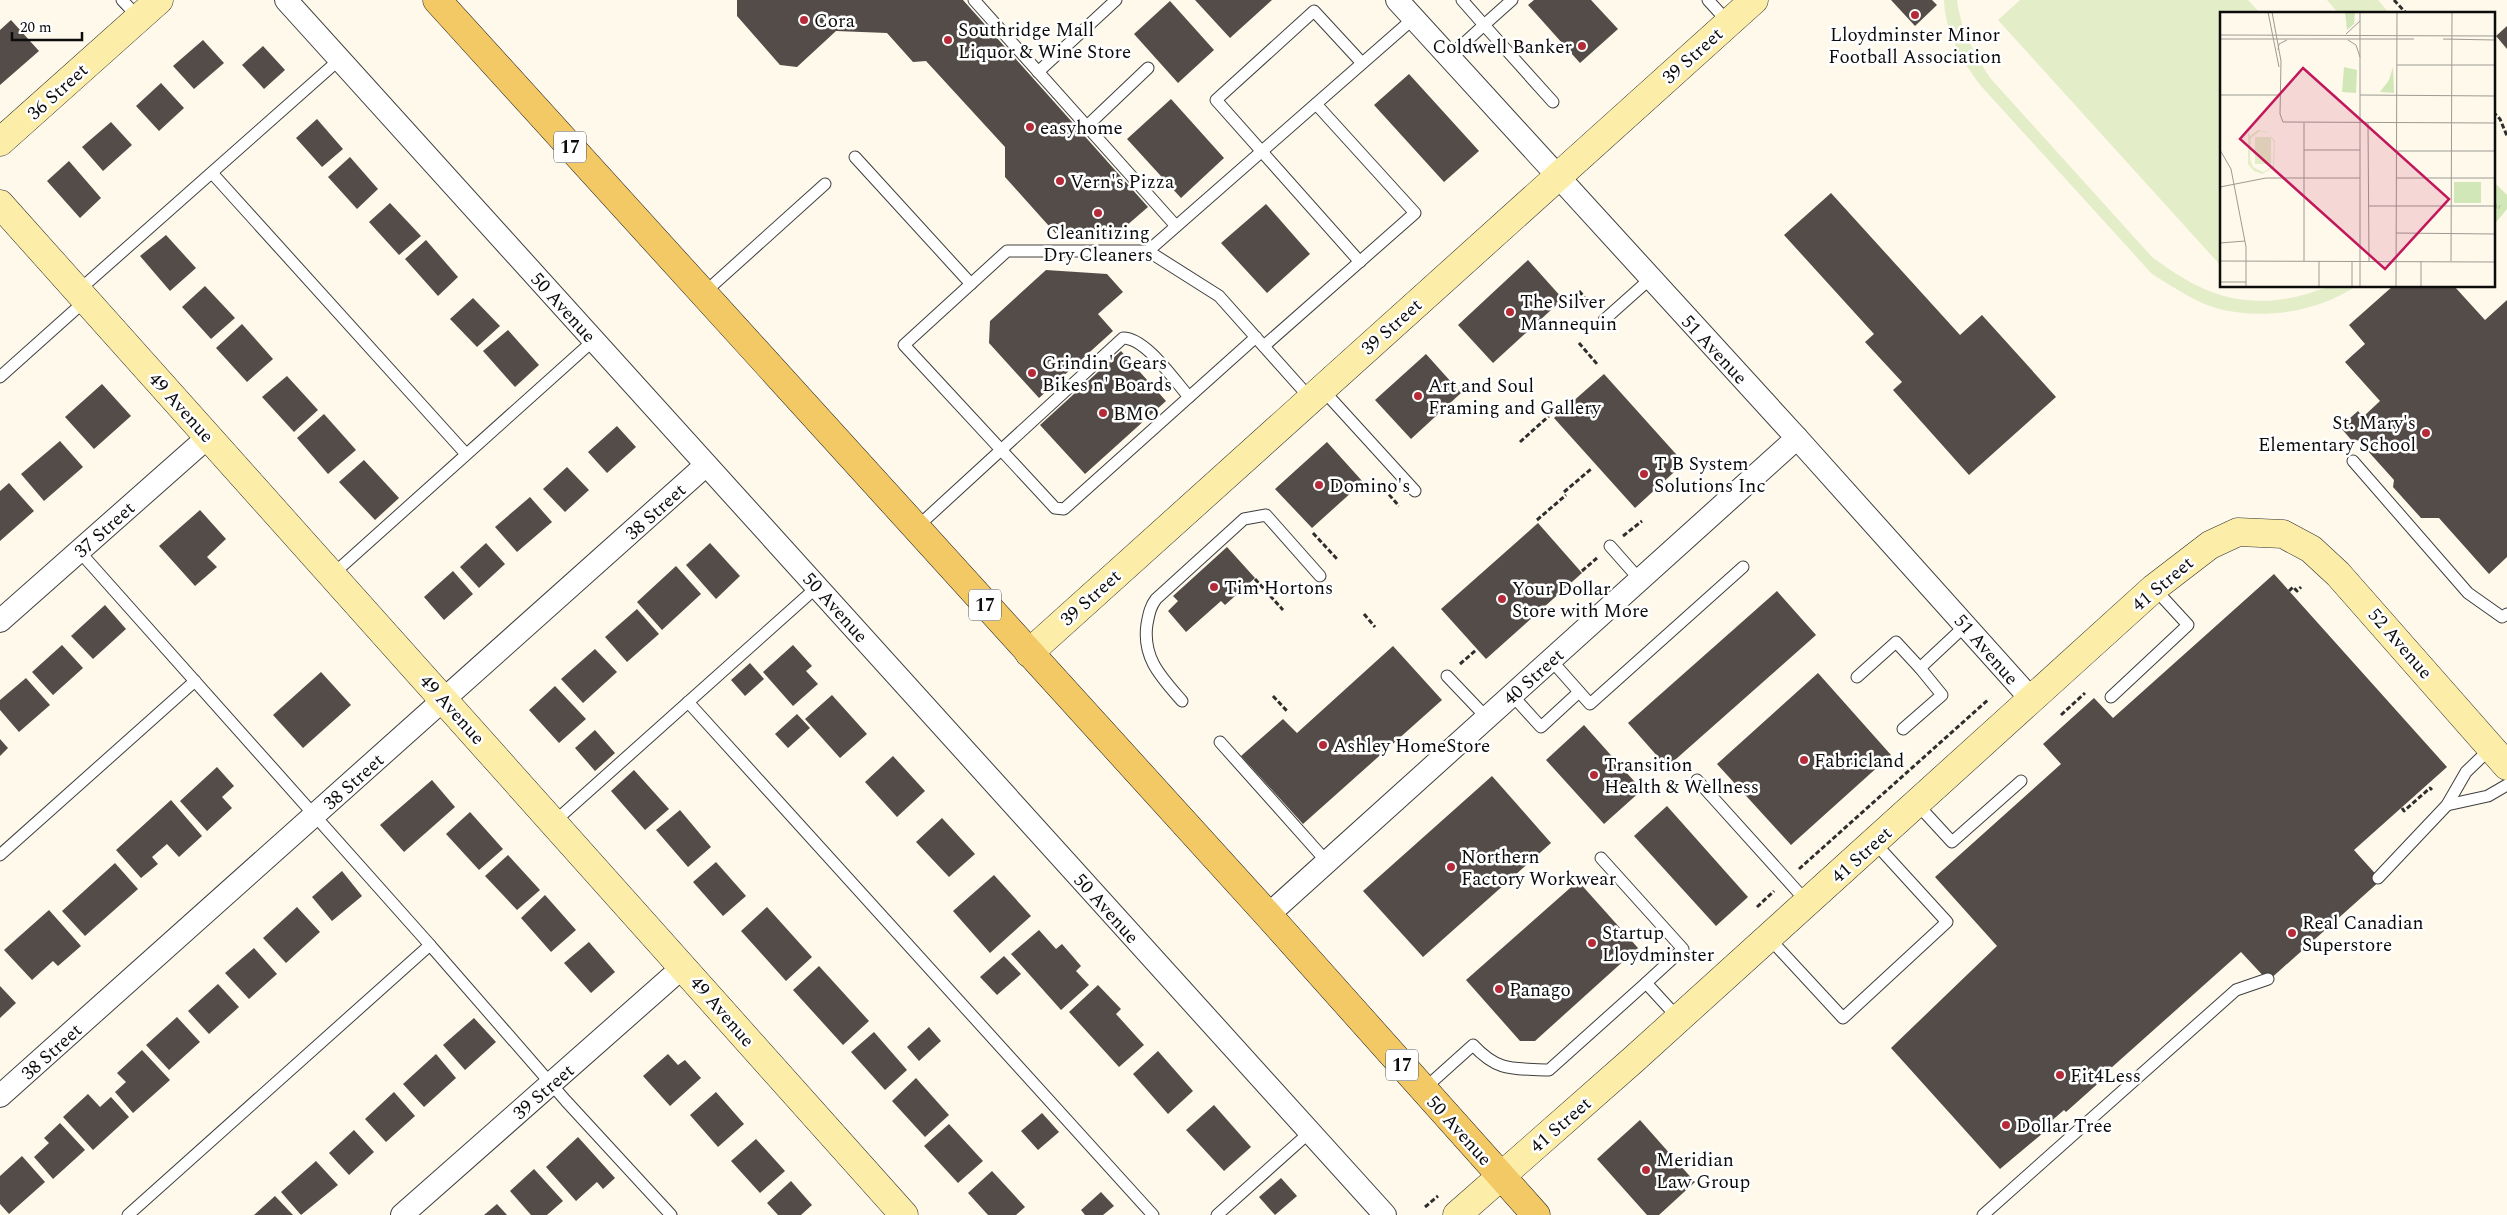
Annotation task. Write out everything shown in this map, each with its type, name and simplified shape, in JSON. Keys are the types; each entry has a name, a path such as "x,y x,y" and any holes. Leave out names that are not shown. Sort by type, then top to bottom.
{"main road":[{"name":"50 Avenue","path":"437,0 1268,915 1536,1215"}],"street":[{"name":"36 Street","path":"0,142 130,9 159,0"},
{"name":"50 Avenue","path":"286,0 1385,1215"},
{"name":"51 Avenue","path":"1398,0 1650,279 1798,438 2031,699"},
{"name":"39 Street","path":"1029,653 1556,176 1754,0"},
{"name":"49 Avenue","path":"0,204 684,966 904,1215"},
{"name":"37 Street","path":"0,621 208,437"},
{"name":"40 Street","path":"1268,915 1798,438"},
{"name":"38 Street","path":"0,1096 706,465"},
{"name":"41 Street","path":"1457,1215 1679,1019 2154,588 2210,545 2238,532 2284,534"},
{"name":"52 Avenue","path":"2284,534 2311,549 2338,574 2503,763"},
{"name":"39 Street","path":"402,1215 684,966"}],"lane":[{"path":"974,0 1176,226"},
{"path":"1038,72 1116,0"},
{"path":"1462,0 1553,102"},
{"path":"1450,57 1512,0"},
{"path":"1708,0 1729,22"},
{"path":"1360,262 1216,100 1314,11 1362,63"},
{"path":"1148,251 1414,18"},
{"path":"0,377 82,296 212,173 340,59"},
{"path":"1087,126 1148,68"},
{"path":"1316,104 1415,213 1360,262 1260,342 1189,397 1064,509 1055,508 904,345 1007,251 1148,251 1219,296 1260,342 1316,393 1415,491"},
{"path":"855,157 971,284"},
{"path":"212,173 466,454"},
{"path":"703,294 825,184"},
{"path":"1604,320 1650,279"},
{"path":"916,528 1123,338 1133,338 1144,346 1189,397"},
{"path":"332,575 594,340"},
{"path":"2353,461 2468,593 2502,617 2507,614"},
{"path":"1182,701 1150,660 1146,636 1150,607 1244,519 1266,515 1320,576"},
{"path":"1610,546 1640,580"},
{"path":"79,551 666,1213"},
{"path":"1551,660 1590,704 1743,568"},
{"path":"554,822 817,587"},
{"path":"2111,697 2188,625 2154,588"},
{"path":"1920,668 1966,625"},
{"path":"1857,677 1896,642 1920,668 1942,695 1903,728"},
{"path":"1447,676 1487,718"},
{"path":"0,855 195,681"},
{"path":"1512,695 1541,728 1579,692"},
{"path":"688,702 1153,1215"},
{"path":"1220,742 1327,862"},
{"path":"2378,878 2447,805 2466,772 2503,763"},
{"path":"2447,805 2488,796 2503,763"},
{"path":"1697,780 1807,902"},
{"path":"1917,804 1952,842 2021,781"},
{"path":"1769,938 1843,1018 1947,922 1874,842"},
{"path":"1423,1089 1473,1046 1484,1057 1500,1067 1549,1070 1683,949 1601,858"},
{"path":"128,1215 430,945"},
{"path":"1983,1215 2236,990 2268,979"},
{"path":"1646,983 1679,1019"},
{"path":"1217,1215 1310,1132"}],"path":[{"path":"2394,0 2405,12"},
{"path":"2494,113 2500,119 2507,136"},
{"path":"1578,343 1597,364"},
{"path":"1520,442 1549,416"},
{"path":"1537,520 1590,468"},
{"path":"1384,489 1398,506"},
{"path":"1313,533 1338,560"},
{"path":"1255,579 1283,610"},
{"path":"2289,591 2293,587 2297,591 2301,587"},
{"path":"1364,614 1376,627"},
{"path":"2061,715 2085,693"},
{"path":"1273,696 1287,711"},
{"path":"1807,862 1989,699"},
{"path":"2402,808 2404,811 2430,788 2432,790"},
{"path":"1757,907 1776,889"}],"green space":[{"path":"1944,0 1957,0 1965,32 1991,79 2152,257 2168,268 2183,278 2214,293 2246,300 2284,299 2326,288 2353,288 2341,295 2308,308 2254,314 2219,309 2202,303 2152,274 1981,86 1967,67 1956,46 1945,12"},
{"path":"2020,0 2248,0 2259,12 2220,12 2220,265 1998,20"},
{"path":"2327,0 2378,0 2388,12 2337,12"},
{"path":"2494,182 2507,195 2507,209 2494,225"}],"building":[{"path":"737,0 963,0 1148,207 1111,239 1057,235 1005,177 1005,147 926,61 913,62 887,33 836,31 797,67 780,65 737,16"},
{"path":"1195,0 1272,0 1230,38"},
{"name":"Coldwell Banker","path":"1534,0 1591,0 1618,29 1580,63 1528,5"},
{"name":"Lloydminster Minor Football Association","path":"1891,0 1932,0 1937,5 1915,26"},
{"path":"1170,1 1214,50 1178,83 1134,34"},
{"path":"11,20 39,51 0,85 0,30"},
{"path":"2507,26 2507,49 2496,36"},
{"path":"203,40 224,63 194,89 173,66"},
{"path":"263,46 285,70 264,89 242,65"},
{"path":"1409,74 1479,151 1444,182 1374,105"},
{"path":"161,83 184,108 159,131 136,106"},
{"path":"1171,99 1224,158 1181,198 1127,139"},
{"path":"317,119 343,149 322,167 296,138"},
{"path":"111,122 132,145 103,171 82,147"},
{"path":"350,157 378,189 357,209 328,177"},
{"path":"69,161 101,198 80,218 47,181"},
{"path":"1831,193 1960,335 1982,315 2056,397 1969,475 1893,390 1902,382 1865,342 1874,334 1784,235"},
{"path":"390,203 421,236 399,255 369,222"},
{"path":"1266,204 1310,254 1267,293 1221,243"},
{"path":"166,235 196,268 170,291 140,256"},
{"path":"426,240 458,277 438,296 405,259"},
{"name":"The Silver Mannequin","path":"1528,260 1563,299 1493,363 1458,325"},
{"path":"1046,270 1107,274 1123,292 1098,314 1113,331 1039,398 989,343 990,321"},
{"path":"205,286 235,318 211,339 182,307"},
{"name":"St. Mary's Elementary School","path":"2391,288 2456,288 2485,320 2507,300 2507,557 2489,574 2439,518 2421,518 2393,487 2394,480 2358,440 2354,443 2340,427 2358,411 2363,417 2380,401 2345,362 2365,344 2349,325"},
{"path":"473,298 500,326 477,347 450,319"},
{"path":"242,324 273,359 247,382 216,348"},
{"path":"508,330 539,365 515,387 483,351"},
{"name":"BMO","path":"1121,351 1166,401 1085,474 1040,425"},
{"name":"Art and Soul Framing and Gallery","path":"1426,354 1461,393 1411,439 1375,400"},
{"path":"1604,374 1684,463 1635,508 1554,418"},
{"path":"287,376 318,410 294,432 262,397"},
{"path":"102,384 131,416 94,449 65,417"},
{"path":"324,414 356,450 328,474 297,438"},
{"path":"617,426 636,447 607,473 588,452"},
{"path":"60,441 83,467 44,501 21,474"},
{"name":"Domino's","path":"1327,442 1363,482 1312,528 1275,489"},
{"path":"364,460 399,498 375,520 339,482"},
{"path":"567,467 589,490 565,512 543,489"},
{"path":"9,483 34,511 0,541 0,491"},
{"path":"530,497 552,522 517,552 495,527"},
{"path":"200,510 226,539 207,557 217,567 195,586 159,546"},
{"name":"Your Dollar Store with More","path":"1538,523 1582,573 1486,659 1441,609"},
{"path":"486,543 505,564 479,588 460,567"},
{"path":"710,543 740,576 716,599 686,565"},
{"name":"Tim Hortons","path":"1227,547 1255,578 1225,605 1221,601 1186,632 1168,611 1178,601 1173,596"},
{"path":"676,566 701,594 662,630 637,602"},
{"path":"453,571 473,594 444,620 424,597"},
{"name":"Real Canadian Superstore","path":"2274,574 2447,767 2354,850 2381,880 2268,981 2241,952 2101,1077 2103,1079 2066,1112 2064,1110 2041,1130 2043,1133 2000,1169 1891,1048 1997,946 1935,877 2061,764 2043,744 2094,698 2113,718"},
{"path":"1777,591 1816,635 1667,767 1628,723"},
{"path":"105,605 126,629 93,659 71,636"},
{"path":"637,609 659,634 627,662 605,637"},
{"path":"62,645 83,668 53,695 32,672"},
{"path":"793,645 812,666 806,671 818,684 793,706 763,672"},
{"name":"Ashley HomeStore","path":"1393,646 1442,700 1303,824 1241,756 1283,719 1297,733"},
{"path":"595,649 617,672 583,703 561,679"},
{"path":"750,663 764,679 745,696 731,680"},
{"path":"321,672 351,705 303,748 273,715"},
{"name":"Fabricland","path":"1818,673 1891,755 1791,845 1717,764"},
{"path":"26,678 50,705 19,732 0,710 0,700"},
{"path":"555,686 586,719 559,743 529,710"},
{"path":"832,695 867,734 840,758 805,719"},
{"path":"797,714 810,728 788,748 775,734"},
{"name":"Transition Health & Wellness","path":"1584,725 1642,790 1604,824 1546,760"},
{"path":"595,730 615,753 595,771 575,748"},
{"path":"0,739 8,748 0,756"},
{"path":"893,756 925,791 897,817 865,782"},
{"path":"217,767 234,786 222,797 232,808 207,831 180,801"},
{"path":"634,770 669,809 645,830 611,791"},
{"path":"1492,776 1551,843 1423,957 1363,891"},
{"path":"432,780 455,807 404,852 380,825"},
{"path":"171,800 202,836 179,857 167,844 152,857 158,864 141,878 116,850"},
{"path":"1667,806 1748,897 1716,926 1634,836"},
{"path":"680,810 711,847 688,867 656,830"},
{"path":"470,812 503,849 479,870 446,834"},
{"path":"942,818 975,854 949,877 916,842"},
{"path":"508,855 540,890 517,910 485,876"},
{"path":"716,862 746,896 723,916 693,882"},
{"path":"115,863 138,889 85,936 62,911"},
{"path":"342,871 362,896 332,921 312,897"},
{"path":"994,875 1031,916 990,953 953,911"},
{"path":"1578,881 1638,948 1535,1041 1520,1041 1466,980"},
{"path":"545,895 576,930 551,952 521,918"},
{"path":"297,907 320,932 286,963 263,938"},
{"path":"767,907 812,957 786,981 741,931"},
{"path":"49,910 81,946 58,966 53,961 32,980 4,950"},
{"path":"1039,930 1056,949 1062,944 1081,966 1076,971 1089,985 1061,1010 1011,954"},
{"path":"589,942 615,972 591,993 564,963"},
{"path":"254,948 277,974 249,999 225,973"},
{"path":"1004,956 1021,974 997,995 980,977"},
{"path":"819,966 869,1021 843,1045 793,990"},
{"path":"218,984 239,1007 209,1034 188,1011"},
{"path":"1098,985 1121,1009 1116,1014 1144,1045 1119,1067 1069,1012"},
{"path":"0,986 16,1003 0,1018"},
{"path":"177,1017 200,1042 169,1070 146,1045"},
{"path":"474,1018 496,1042 465,1070 443,1045"},
{"path":"929,1027 941,1041 919,1061 907,1047"},
{"path":"874,1032 907,1070 885,1090 851,1052"},
{"path":"142,1050 170,1080 133,1113 115,1092 126,1082 117,1073"},
{"path":"1158,1051 1193,1091 1168,1114 1133,1074"},
{"path":"436,1054 456,1078 424,1107 403,1084"},
{"path":"668,1054 678,1065 685,1060 701,1078 670,1106 643,1076"},
{"path":"916,1078 949,1115 925,1137 892,1101"},
{"path":"394,1092 415,1116 386,1142 365,1119"},
{"path":"716,1092 744,1124 718,1147 690,1115"},
{"path":"88,1094 100,1107 111,1097 129,1117 93,1150 63,1117"},
{"path":"1214,1105 1251,1147 1224,1171 1186,1130"},
{"path":"1042,1113 1059,1132 1038,1150 1021,1131"},
{"name":"Meridian Law Group","path":"1640,1120 1695,1182 1659,1215 1647,1215 1597,1159"},
{"path":"60,1123 85,1150 53,1179 34,1157 49,1143 44,1138"},
{"path":"949,1124 983,1161 958,1183 924,1146"},
{"path":"354,1130 374,1152 349,1175 329,1153"},
{"path":"578,1137 615,1178 603,1189 597,1182 576,1201 546,1167"},
{"path":"756,1139 785,1171 760,1193 731,1161"},
{"path":"22,1156 45,1182 9,1214 0,1204 0,1176"},
{"path":"316,1161 338,1185 301,1215 281,1192"},
{"path":"534,1169 563,1201 547,1215 531,1215 510,1191"},
{"path":"992,1171 1025,1207 1016,1215 988,1215 968,1193"},
{"path":"1281,1178 1297,1196 1275,1215 1259,1197"},
{"path":"791,1181 812,1205 801,1215 778,1215 767,1203"},
{"path":"1101,1192 1114,1206 1103,1215 1085,1215 1081,1210"},
{"path":"275,1196 293,1215 254,1215"},
{"path":"497,1204 507,1215 484,1215"}],"place":[{"name":"Lloydminster Minor Football Association","path":"1915,15"},
{"name":"Cora","path":"804,20"},
{"name":"Southridge Mall Liquor & Wine Store","path":"948,40"},
{"name":"Coldwell Banker","path":"1582,46"},
{"name":"easyhome","path":"1030,127"},
{"name":"Vern's Pizza","path":"1060,181"},
{"name":"Cleanitizing Dry Cleaners","path":"1098,213"},
{"name":"The Silver Mannequin","path":"1510,312"},
{"name":"Grindin' Gears Bikes n' Boards","path":"1032,373"},
{"name":"Art and Soul Framing and Gallery","path":"1418,396"},
{"name":"BMO","path":"1103,413"},
{"name":"St. Mary's Elementary School","path":"2426,433"},
{"name":"T B System Solutions Inc","path":"1644,474"},
{"name":"Domino's","path":"1319,485"},
{"name":"Tim Hortons","path":"1214,587"},
{"name":"Your Dollar Store with More","path":"1502,599"},
{"name":"Ashley HomeStore","path":"1323,745"},
{"name":"Fabricland","path":"1804,760"},
{"name":"Transition Health & Wellness","path":"1594,775"},
{"name":"Northern Factory Workwear","path":"1451,867"},
{"name":"Real Canadian Superstore","path":"2292,933"},
{"name":"Startup Lloydminster","path":"1592,943"},
{"name":"Panago","path":"1499,989"},
{"name":"Fit4Less","path":"2060,1075"},
{"name":"Dollar Tree","path":"2006,1125"},
{"name":"Meridian Law Group","path":"1646,1170"}]}
